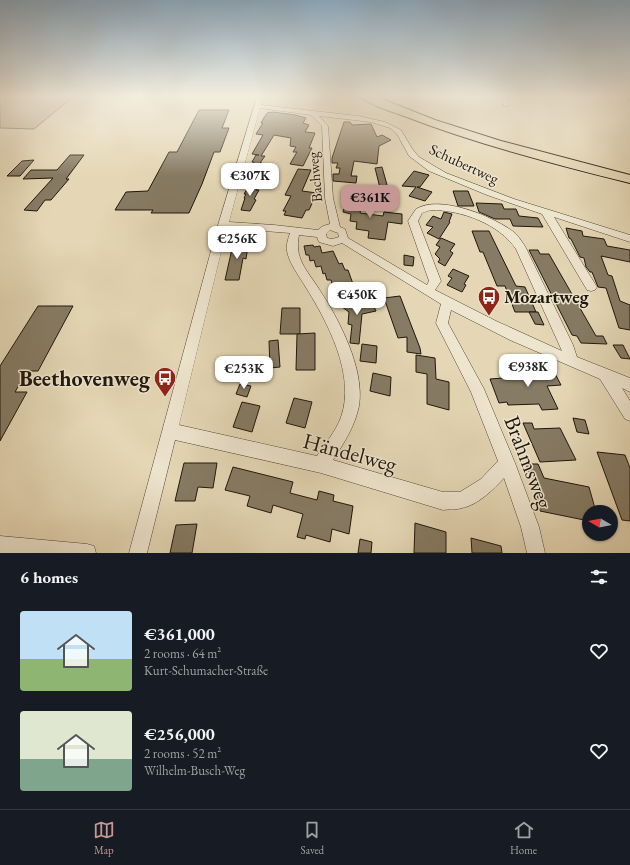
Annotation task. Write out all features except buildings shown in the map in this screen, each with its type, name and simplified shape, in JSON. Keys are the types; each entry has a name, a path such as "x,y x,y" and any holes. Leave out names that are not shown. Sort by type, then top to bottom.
{"main road":[{"path":"433,123 487,141 576,166 630,179"}],"street":[{"path":"138,553 223,225 252,123"},
{"name":"Bachweg","path":"322,123 325,126 329,198 335,227"},
{"name":"Schubertweg","path":"380,123 398,130 403,136 413,156 432,169 498,196 630,239"},
{"path":"429,291 435,280 413,221 416,214 422,209 441,207 461,212 498,226 513,237 521,248 567,345 571,361"},
{"path":"545,211 591,287"},
{"path":"223,225 274,228 320,234"},
{"path":"320,234 322,230 326,228 335,227 344,233 343,239"},
{"path":"295,231 292,252 323,305 342,349 349,368 353,395 348,417 321,466"},
{"path":"320,234 322,240 327,242 338,242 343,239"},
{"path":"343,239 447,302 571,361 630,385"},
{"name":"Brahmsweg","path":"447,302 442,324 477,389 507,463 530,526 536,553"},
{"path":"605,375 630,414"},
{"name":"Händelweg","path":"169,431 321,466 443,501 462,500 487,485 507,463"},
{"path":"0,545 87,553"}],"shaded area":[{"path":"0,123 42,123 34,129 0,128"}],"place":[{"name":"Mozartweg","path":"489,316"},
{"name":"Beethovenweg","path":"165,398"}]}
